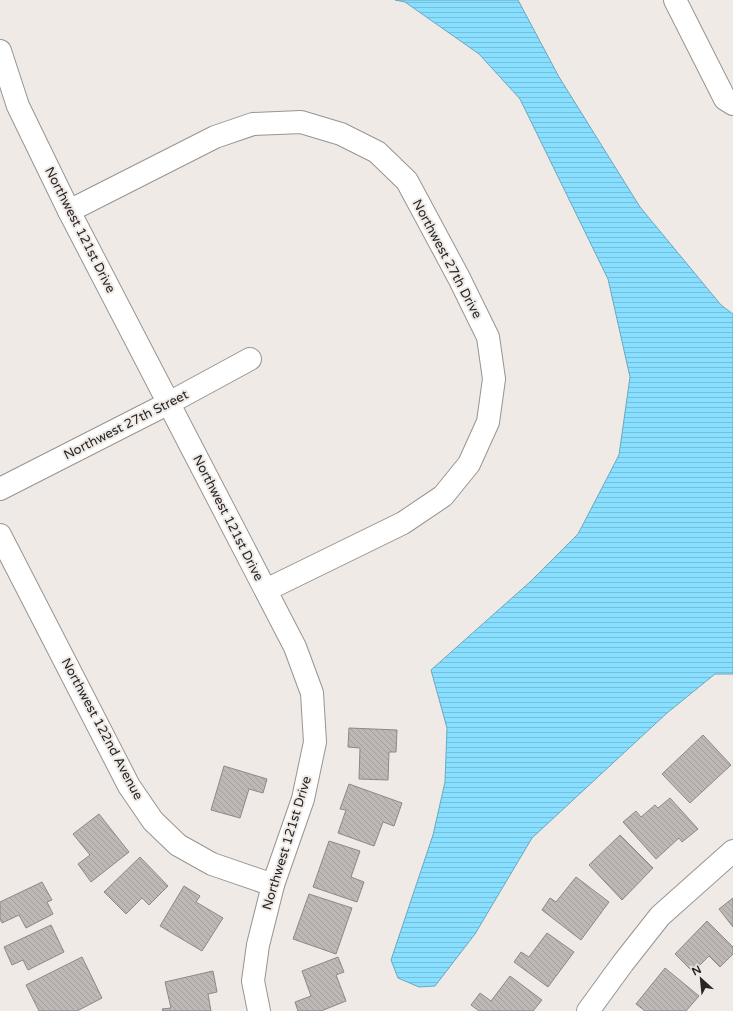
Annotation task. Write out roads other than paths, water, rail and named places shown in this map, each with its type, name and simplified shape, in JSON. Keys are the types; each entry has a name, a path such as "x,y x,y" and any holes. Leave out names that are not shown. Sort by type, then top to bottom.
{"street":[{"path":"675,0 725,99 733,104"},
{"name":"Northwest 121st Drive","path":"0,51 18,106 69,211 266,590 294,647 312,693 315,742 303,799 273,885 258,945 253,981 259,1011"},
{"name":"Northwest 27th Drive","path":"69,211 216,137 253,124 301,122 341,134 376,152 407,181 459,278 488,337 494,379 488,422 469,464 443,496 403,523 266,590"},
{"name":"Northwest 27th Street","path":"0,489 169,403 250,358"},
{"name":"Northwest 122nd Avenue","path":"0,535 129,786 153,821 178,845 212,864 273,885"},
{"path":"588,1011 660,916 733,851"}],"water":[{"path":"395,0 518,0 559,77 640,207 721,305 733,314 733,674 715,674 667,713 532,838 475,934 435,986 419,987 398,978 391,960 433,835 445,782 447,728 431,670 531,581 578,534 619,455 630,377 608,279 520,99 479,54 405,2"}]}
